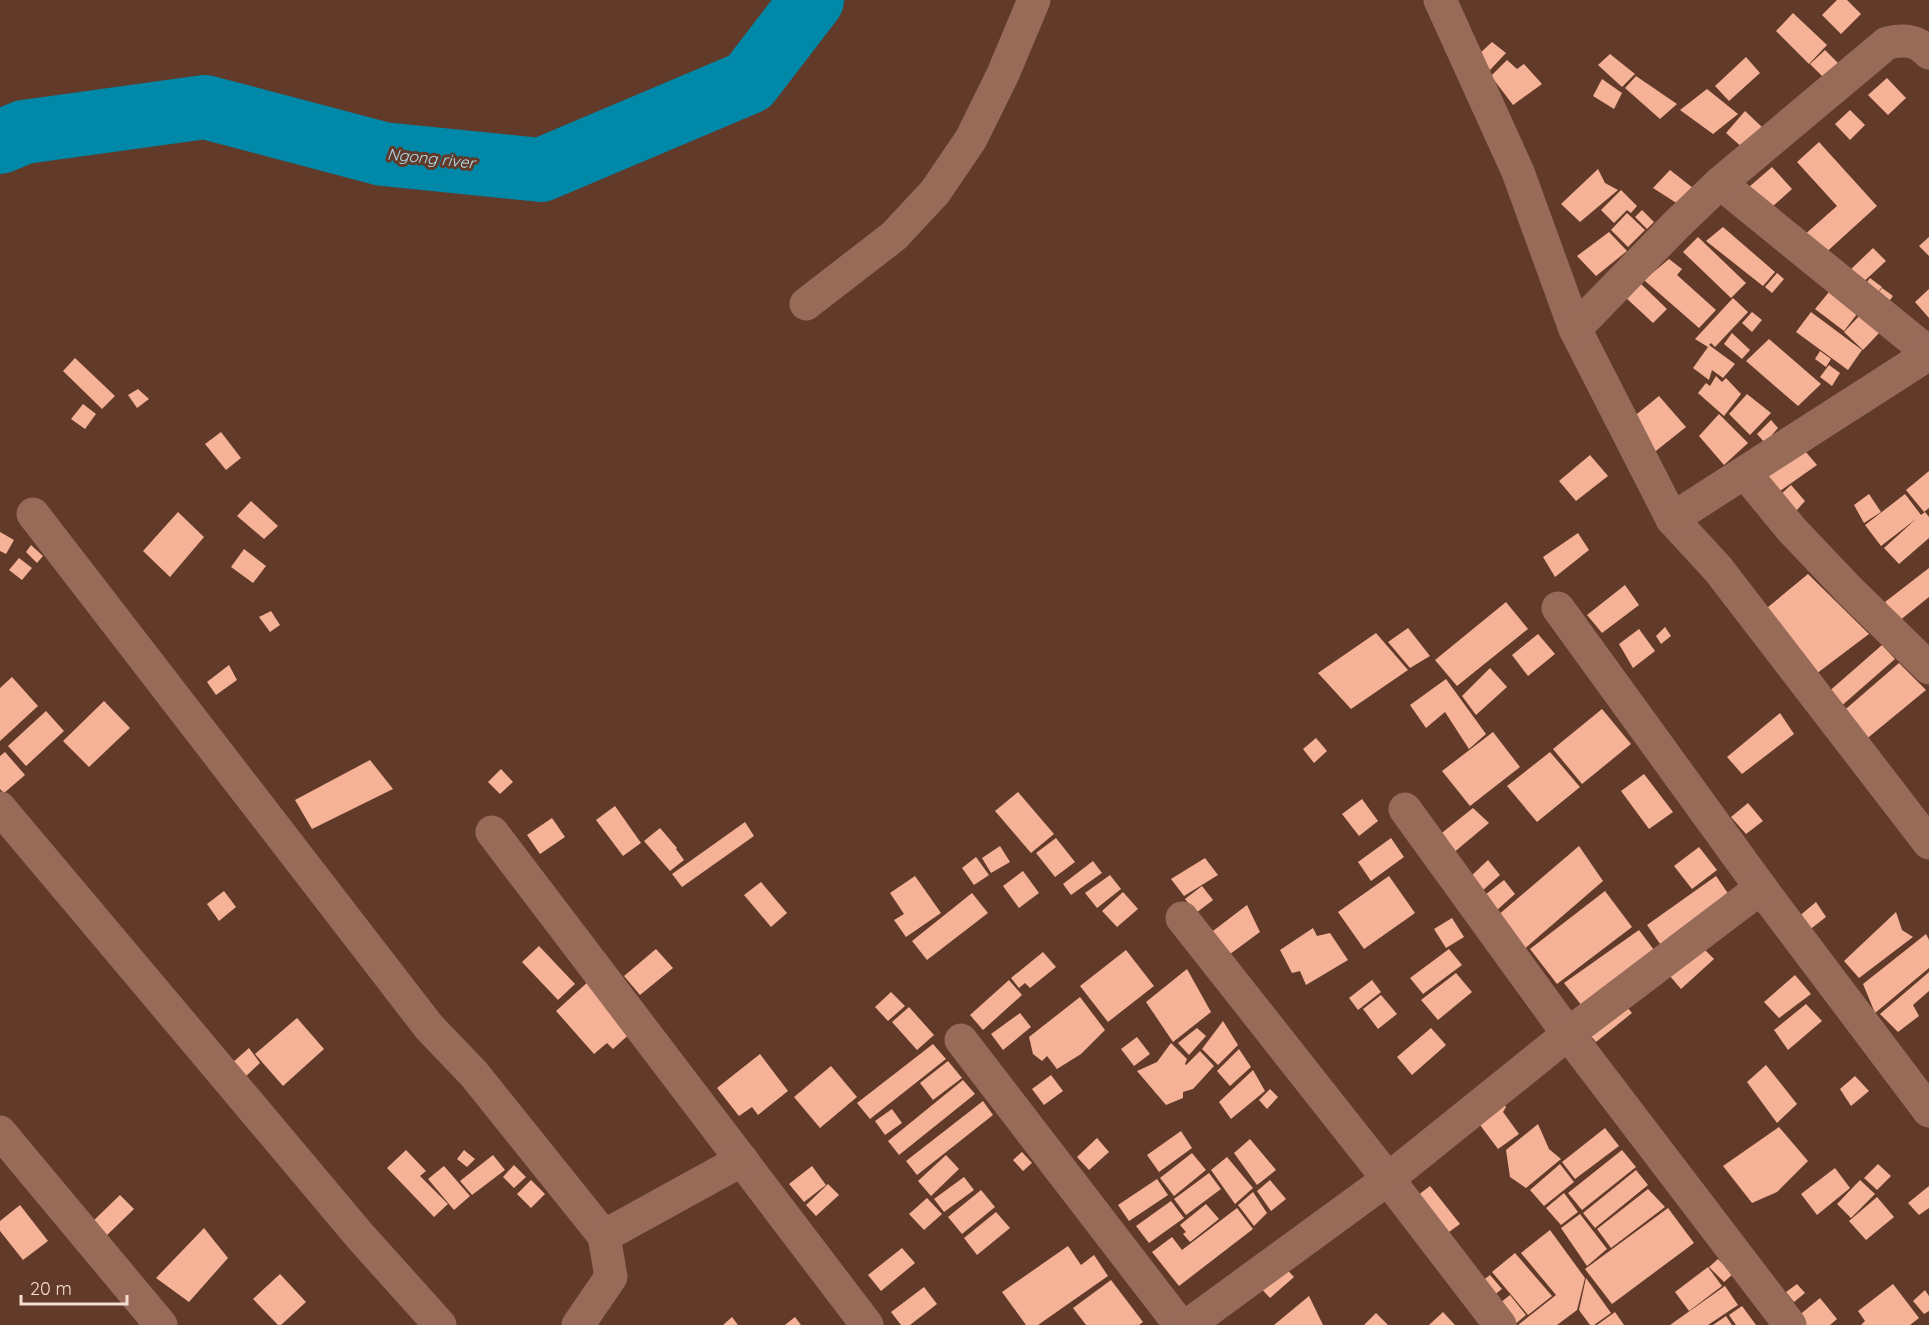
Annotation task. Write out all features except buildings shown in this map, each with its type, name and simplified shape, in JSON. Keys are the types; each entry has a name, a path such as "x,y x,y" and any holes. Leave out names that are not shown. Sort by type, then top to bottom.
{"street":[{"path":"806,304 894,236 935,192 971,139 1003,74 1034,0"},
{"path":"1440,0 1518,172 1575,329 1672,519 1719,569 1929,843"},
{"path":"1575,329 1720,183 1887,44 1907,40 1917,43 1929,53"},
{"path":"1672,519 1929,354 1720,183"},
{"path":"1745,473 1799,538 1929,668"},
{"path":"33,514 429,1027 474,1074 604,1236 611,1277 578,1325"},
{"path":"1558,608 1761,888 1929,1110"},
{"path":"0,808 360,1236 440,1325"},
{"path":"1405,808 1568,1034 1790,1325"},
{"path":"492,832 867,1325"},
{"path":"1188,1325 1388,1179 1568,1034 1761,888"},
{"path":"1182,918 1500,1325"},
{"path":"961,1040 1180,1325"},
{"path":"0,1132 161,1325"},
{"path":"604,1236 742,1160"}],"waterway":[{"name":"Ngong river","path":"0,142 24,132 205,107 383,154 541,170 749,82 812,0"}]}
